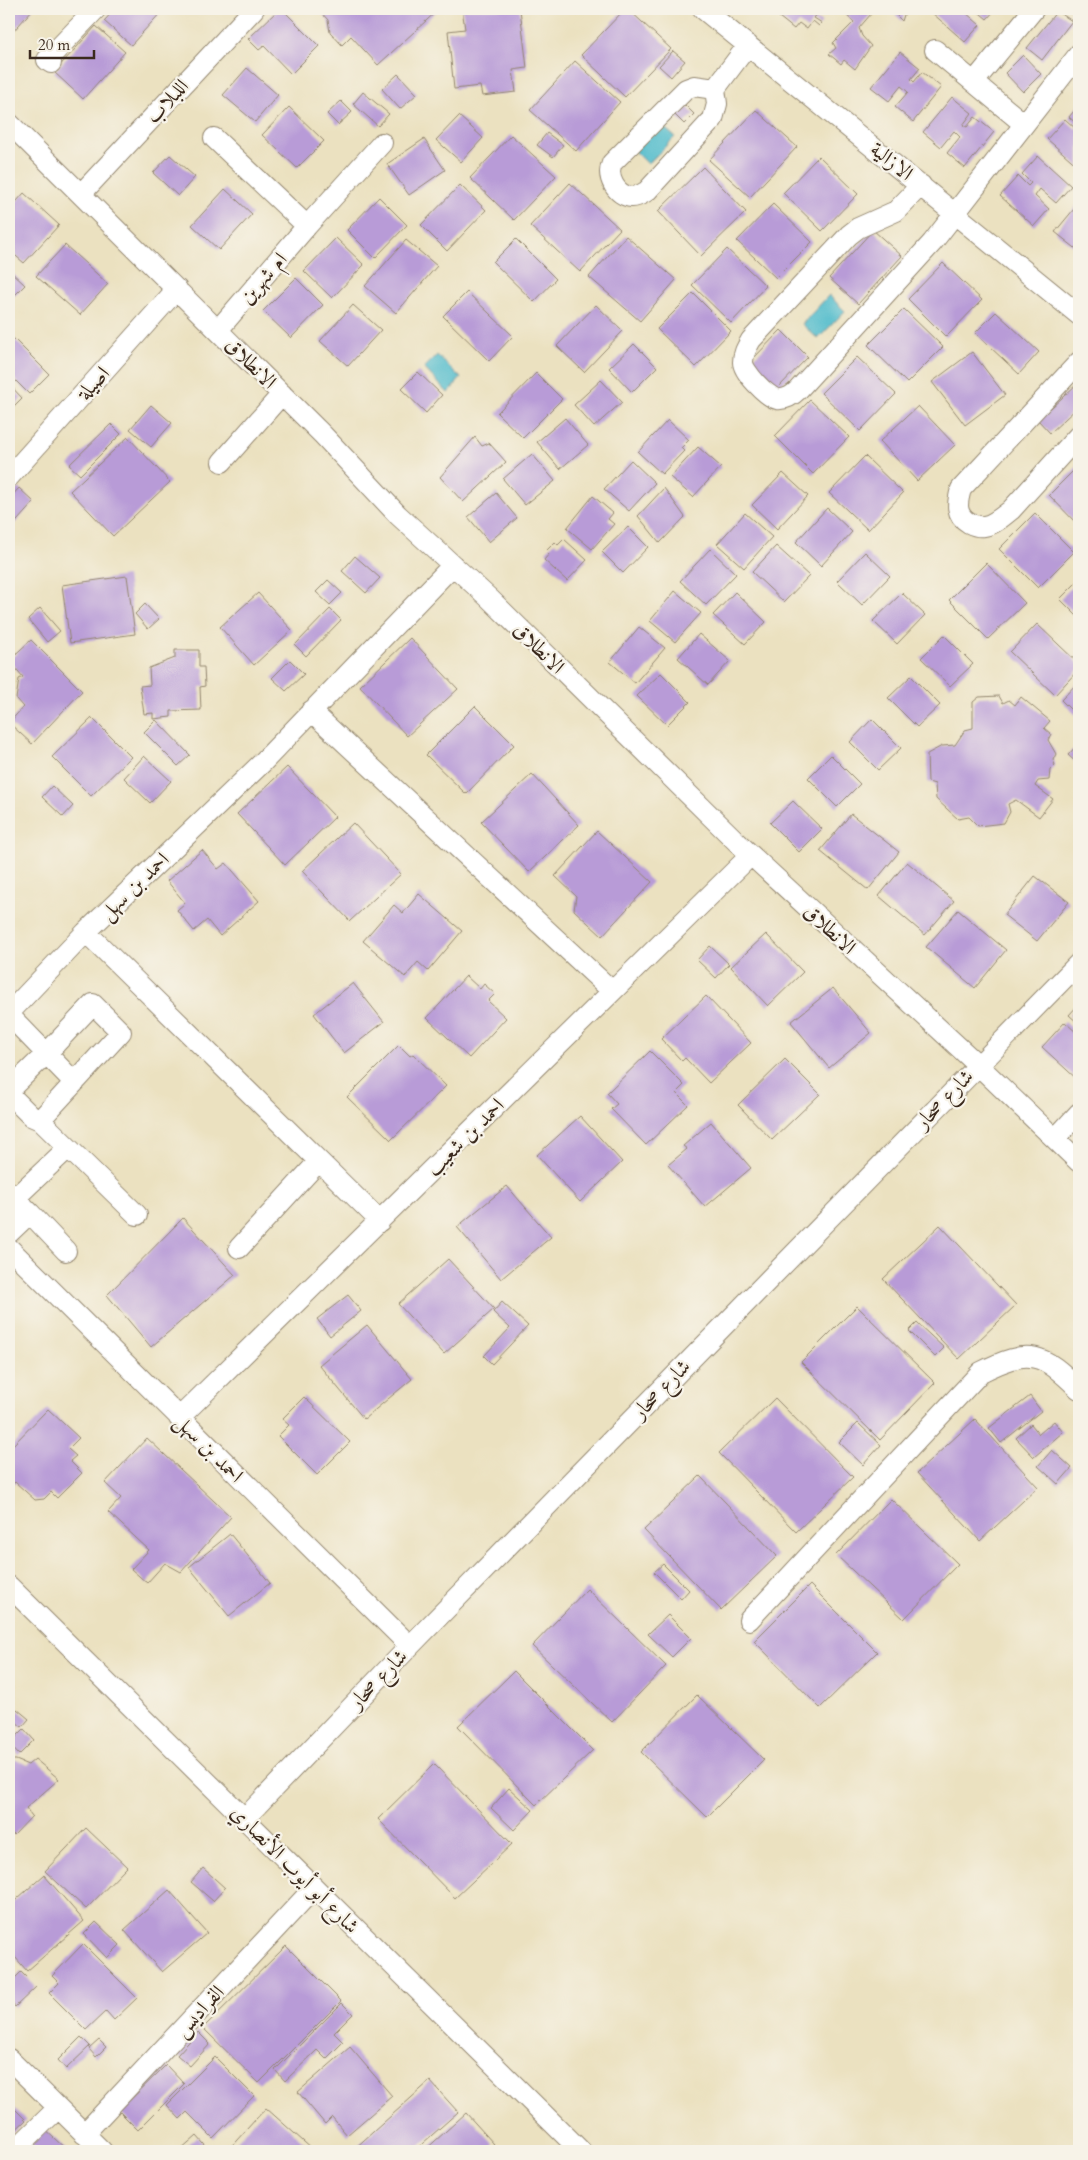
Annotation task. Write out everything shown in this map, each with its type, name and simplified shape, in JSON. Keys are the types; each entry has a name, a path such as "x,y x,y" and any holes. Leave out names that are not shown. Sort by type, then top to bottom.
{"street":[{"path":"51,64 47,60 96,9"},
{"name":"اللبلاب","path":"80,194 254,9"},
{"name":"الازالية","path":"703,9 1079,315"},
{"path":"974,82 1034,9"},
{"path":"715,89 694,86 686,89 612,163 609,171 610,178 618,191 630,197 638,196 647,191 714,119 717,104 715,89 748,44"},
{"path":"935,50 1024,124"},
{"path":"921,185 896,211 858,228 849,236 751,340 744,351 743,364 747,373 771,396 777,399 785,398 798,390 932,242 1079,54"},
{"name":"الانطلاق","path":"9,123 282,394 398,515 453,565 751,855 978,1065 1079,1162"},
{"path":"214,138 307,226"},
{"name":"ام شهرين","path":"218,330 307,226 382,144"},
{"name":"اصيلة","path":"9,477 177,289"},
{"path":"1079,362 961,489 957,500 958,510 962,518 972,524 984,526 998,520 1011,510 1079,435"},
{"path":"222,462 282,394"},
{"name":"احمد بن سهل","path":"9,1014 86,932 262,762 453,565"},
{"path":"311,711 612,992"},
{"name":"احمد بن شعيب","path":"179,1418 751,855"},
{"path":"86,932 380,1221"},
{"name":"شارع صحار","path":"245,1818 410,1646 1079,963"},
{"path":"9,1090 93,1004 121,1032 40,1120"},
{"path":"9,1014 74,1082"},
{"path":"9,1094 31,1116 40,1120 137,1215"},
{"path":"1055,1139 1079,1113"},
{"path":"66,1251 12,1195 68,1148"},
{"path":"239,1248 319,1161"},
{"path":"9,1233 30,1213"},
{"name":"احمد بن سهل","path":"9,1248 410,1646"},
{"path":"749,1620 982,1372 1003,1361 1025,1356 1042,1359 1058,1369 1079,1389"},
{"name":"شارع أبو أيوب الأنصاري","path":"9,1586 581,2151"},
{"name":"الفراديس","path":"84,2134 314,1888"},
{"path":"9,2060 102,2151"},
{"path":"14,2151 58,2108"}],"water":[{"path":"660,124 675,137 648,164 635,151"},
{"path":"829,295 845,311 818,339 802,324"},
{"path":"437,355 461,378 448,393 424,368"}],"building":[{"path":"9,9 33,9 11,34 9,32"},
{"path":"115,9 164,9 131,45 104,21"},
{"path":"279,9 282,9 319,46 291,74 264,46 259,50 248,39"},
{"path":"318,9 439,9 378,65 351,36 342,45 330,32 328,20"},
{"path":"462,9 520,9 527,68 513,70 516,92 482,96 480,86 454,89 448,31 465,29"},
{"path":"625,9 628,9 671,49 625,97 581,55"},
{"path":"785,9 821,9 814,18 822,23 819,26 813,21 807,29 799,23 794,29 779,17"},
{"path":"851,9 862,9 871,14 859,28 862,36 871,46 855,69 844,60 841,64 829,54 836,48 833,43 854,22 846,15"},
{"path":"881,9 906,9 902,21 891,10 884,12"},
{"path":"934,9 968,9 965,12 980,25 965,42 931,12"},
{"path":"975,9 996,9 987,19"},
{"path":"1057,11 1072,21 1042,60 1027,48"},
{"path":"96,26 125,52 83,99 54,72"},
{"path":"673,51 685,61 671,77 659,66"},
{"path":"900,52 920,68 911,79 914,82 922,72 941,87 913,122 895,107 908,92 901,86 889,101 871,87"},
{"path":"1023,55 1041,74 1023,92 1005,73"},
{"path":"575,61 620,102 576,151 530,110"},
{"path":"247,68 278,95 255,122 223,95"},
{"path":"398,74 417,94 400,109 382,89"},
{"path":"363,92 389,114 378,126 353,104"},
{"path":"952,97 972,113 963,125 967,127 975,117 994,132 965,168 947,153 960,137 954,131 941,147 923,132"},
{"path":"678,98 694,114 684,124 667,107"},
{"path":"341,101 352,112 338,125 327,114"},
{"path":"1079,105 1079,167 1047,139 1065,119 1076,129 1078,125 1069,117"},
{"path":"289,107 324,141 297,168 262,135"},
{"path":"756,110 797,147 750,197 709,160"},
{"path":"459,116 483,138 461,162 436,140"},
{"path":"547,133 563,145 553,157 537,145"},
{"path":"511,135 556,176 514,220 470,178"},
{"path":"424,139 445,170 409,195 387,164"},
{"path":"170,155 195,177 178,196 153,173"},
{"path":"819,156 858,194 822,231 783,193"},
{"path":"1038,156 1071,186 1056,203 1040,189 1035,196 1049,209 1034,226 1000,196 1018,176 1028,186 1031,183 1022,174"},
{"path":"703,167 746,212 701,256 658,211"},
{"path":"570,183 620,229 580,272 530,226"},
{"path":"460,185 486,210 447,251 421,225"},
{"path":"225,189 252,214 219,250 192,225"},
{"path":"24,193 59,225 24,263 9,250 9,210"},
{"path":"379,197 407,225 375,258 347,230"},
{"path":"1079,203 1079,251 1055,232"},
{"path":"773,204 812,242 776,278 737,241"},
{"path":"873,230 902,256 858,304 829,278"},
{"path":"626,236 676,280 640,321 589,277"},
{"path":"336,238 364,265 332,298 304,271"},
{"path":"516,239 556,279 534,302 493,262"},
{"path":"406,240 437,266 396,313 365,286"},
{"path":"65,245 108,284 80,315 36,276"},
{"path":"727,249 766,286 731,323 692,285"},
{"path":"943,263 982,300 946,337 908,299"},
{"path":"9,270 25,285 9,301"},
{"path":"296,278 323,305 291,338 263,311"},
{"path":"467,292 513,336 489,361 443,316"},
{"path":"693,293 731,331 696,367 657,329"},
{"path":"353,305 381,330 348,366 320,341"},
{"path":"596,305 623,331 584,372 557,346"},
{"path":"904,309 943,347 907,383 868,345"},
{"path":"996,312 1039,352 1019,374 975,333"},
{"path":"781,330 808,357 776,390 749,363"},
{"path":"9,334 49,374 29,394 9,374"},
{"path":"634,344 657,367 632,392 609,368"},
{"path":"972,352 1005,395 965,425 932,382"},
{"path":"857,357 896,394 860,431 821,393"},
{"path":"418,372 442,395 426,413 401,389"},
{"path":"536,373 562,399 523,438 497,413"},
{"path":"601,380 622,402 594,427 574,405"},
{"path":"9,384 22,398 14,406 9,401"},
{"path":"1077,384 1079,386 1079,406 1050,433 1038,420"},
{"path":"810,400 849,437 813,474 775,436"},
{"path":"151,405 172,423 151,447 130,429"},
{"path":"918,406 955,445 917,481 880,441"},
{"path":"565,418 588,445 560,469 537,442"},
{"path":"668,420 689,440 681,448 684,451 662,474 638,452"},
{"path":"111,424 121,434 80,475 69,465"},
{"path":"128,437 170,482 113,536 70,491"},
{"path":"475,437 482,446 489,443 506,462 463,502 440,477"},
{"path":"698,447 721,467 693,497 670,477"},
{"path":"532,454 555,481 525,505 503,479"},
{"path":"865,456 903,493 868,530 829,493"},
{"path":"631,460 655,483 629,511 604,489"},
{"path":"1079,465 1079,526 1049,495"},
{"path":"783,473 808,496 777,529 752,505"},
{"path":"19,488 34,502 9,530 9,499"},
{"path":"664,488 685,517 660,543 638,516"},
{"path":"496,493 517,518 489,542 468,517"},
{"path":"593,496 613,513 608,519 614,524 592,549 567,528"},
{"path":"827,508 852,532 821,566 796,542"},
{"path":"745,513 772,537 744,568 717,544"},
{"path":"1035,513 1074,552 1038,588 999,549"},
{"path":"628,527 648,547 623,573 602,552"},
{"path":"564,539 587,560 567,581 544,560 549,554 546,551 555,542 558,545"},
{"path":"776,546 809,576 784,602 752,572"},
{"path":"710,549 736,574 706,605 680,581"},
{"path":"865,552 890,576 862,605 837,581"},
{"path":"355,556 380,578 366,593 342,571"},
{"path":"986,563 1025,603 988,639 949,600"},
{"path":"127,576 135,634 70,643 62,585"},
{"path":"328,580 342,593 330,605 316,592"},
{"path":"1079,580 1079,618 1060,599"},
{"path":"675,591 701,613 675,642 650,621"},
{"path":"735,592 766,622 745,644 713,615"},
{"path":"258,593 292,630 254,665 220,627"},
{"path":"902,593 925,615 897,644 873,621"},
{"path":"145,604 159,619 148,629 135,614"},
{"path":"40,608 60,631 47,642 28,619"},
{"path":"330,609 341,620 306,656 295,645"},
{"path":"1037,624 1079,664 1079,669 1055,695 1010,652"},
{"path":"639,627 665,648 635,683 610,662"},
{"path":"699,634 730,661 708,685 678,658"},
{"path":"944,635 973,664 950,686 921,658"},
{"path":"410,638 458,689 407,736 360,686"},
{"path":"31,640 82,691 32,744 9,723 23,707 16,699 19,679 23,677 9,660"},
{"path":"175,650 199,650 199,667 204,667 205,686 200,687 201,710 171,711 171,717 153,719 153,713 144,714 140,686 150,685 149,668 175,658"},
{"path":"290,660 304,674 286,691 272,678"},
{"path":"661,673 690,702 667,725 637,696"},
{"path":"911,676 940,705 917,727 888,698"},
{"path":"1079,681 1079,718 1061,700"},
{"path":"999,696 1003,703 1009,700 1015,705 1021,697 1050,721 1044,728 1051,734 1048,740 1056,754 1053,760 1055,765 1050,770 1049,780 1038,781 1035,786 1053,799 1039,817 1016,800 1008,804 1010,812 1004,823 978,826 969,817 958,819 936,799 935,784 928,782 927,754 942,746 955,745 965,730 973,728 973,702 979,697"},
{"path":"475,706 514,745 466,794 426,755"},
{"path":"92,718 131,757 91,796 52,757"},
{"path":"872,719 901,748 878,770 850,742"},
{"path":"156,720 190,755 178,766 144,732"},
{"path":"1079,743 1079,765 1068,755"},
{"path":"831,755 860,784 837,807 808,778"},
{"path":"144,756 171,781 150,803 124,778"},
{"path":"287,767 335,817 285,865 237,814"},
{"path":"532,774 579,825 529,872 481,822"},
{"path":"52,786 73,806 63,817 42,797"},
{"path":"793,801 822,829 799,852 770,823"},
{"path":"851,814 899,852 868,890 820,851"},
{"path":"353,823 401,874 350,921 302,871"},
{"path":"597,831 652,882 602,936 574,910 576,896 555,876"},
{"path":"202,850 218,869 226,863 259,901 220,936 207,920 194,931 177,910 185,903 167,881"},
{"path":"907,862 954,901 925,935 879,896"},
{"path":"1035,876 1069,902 1037,941 1004,915"},
{"path":"419,894 462,931 428,971 418,962 405,977 363,941 394,905 403,913"},
{"path":"958,910 1006,950 975,988 926,947"},
{"path":"766,934 803,972 768,1006 731,967"},
{"path":"710,946 729,964 716,978 697,960"},
{"path":"466,976 480,989 484,984 495,994 488,1001 506,1018 469,1058 427,1018"},
{"path":"353,983 384,1022 344,1053 314,1014"},
{"path":"833,988 871,1033 829,1068 791,1022"},
{"path":"706,996 751,1043 709,1083 685,1058 682,1061 661,1039"},
{"path":"1079,1004 1079,1024 1069,1015"},
{"path":"1065,1022 1079,1035 1079,1081 1042,1047"},
{"path":"399,1045 410,1056 413,1054 446,1086 391,1140 347,1097"},
{"path":"650,1051 684,1085 676,1093 688,1105 646,1145 611,1109 617,1104 607,1093"},
{"path":"785,1059 820,1094 772,1140 738,1105"},
{"path":"580,1116 622,1162 580,1202 537,1155"},
{"path":"711,1122 751,1168 705,1207 668,1165 687,1149 683,1146"},
{"path":"507,1186 551,1237 501,1279 457,1227"},
{"path":"183,1218 235,1275 151,1347 107,1295"},
{"path":"940,1225 1016,1305 959,1359 883,1279"},
{"path":"448,1259 494,1309 444,1354 398,1304"},
{"path":"348,1295 361,1311 330,1336 317,1319"},
{"path":"502,1302 528,1326 492,1364 484,1356 510,1328 493,1312"},
{"path":"857,1306 935,1383 880,1440 801,1362"},
{"path":"917,1323 944,1348 935,1357 909,1331"},
{"path":"367,1325 412,1379 364,1419 319,1365"},
{"path":"1030,1396 1041,1411 1001,1443 989,1428"},
{"path":"304,1397 350,1442 317,1475 278,1436 289,1425 282,1419"},
{"path":"775,1398 853,1477 796,1532 719,1453"},
{"path":"48,1409 79,1438 68,1449 76,1456 70,1461 82,1473 57,1498 51,1492 44,1499 35,1500 15,1482 11,1486 9,1484 9,1449"},
{"path":"975,1419 1038,1487 980,1541 917,1473"},
{"path":"1054,1421 1063,1432 1034,1457 1016,1438 1031,1424 1039,1434"},
{"path":"858,1423 881,1445 863,1465 839,1442"},
{"path":"147,1438 231,1517 181,1572 165,1563 147,1583 131,1569 149,1550 108,1512 121,1498 105,1483"},
{"path":"1052,1450 1072,1468 1058,1484 1038,1466"},
{"path":"700,1476 777,1556 721,1610 644,1530"},
{"path":"891,1499 958,1564 904,1619 836,1555"},
{"path":"230,1534 270,1583 229,1616 189,1567"},
{"path":"663,1564 689,1590 681,1599 654,1572"},
{"path":"810,1585 877,1652 820,1708 754,1641"},
{"path":"587,1589 666,1666 612,1722 532,1646"},
{"path":"668,1615 691,1638 672,1657 648,1634"},
{"path":"514,1671 593,1750 536,1805 458,1726"},
{"path":"697,1695 764,1760 707,1817 641,1752"},
{"path":"17,1709 29,1719 22,1727 10,1717"},
{"path":"24,1729 34,1740 19,1755 9,1744"},
{"path":"35,1759 59,1779 26,1808 32,1816 14,1835 9,1830 9,1760 16,1760 28,1765"},
{"path":"434,1764 512,1844 455,1898 378,1819"},
{"path":"509,1788 533,1810 514,1830 491,1808"},
{"path":"86,1828 127,1867 86,1909 45,1871"},
{"path":"203,1868 225,1888 213,1901 191,1882"},
{"path":"44,1875 84,1921 27,1971 9,1950 9,1906"},
{"path":"169,1890 207,1933 162,1972 124,1930"},
{"path":"96,1922 120,1945 107,1958 84,1934"},
{"path":"83,1944 137,1998 114,2020 106,2011 86,2030 49,1993 59,1983 52,1976"},
{"path":"286,1946 341,2001 259,2083 203,2028"},
{"path":"21,1972 36,1987 15,2007 9,2000 9,1984"},
{"path":"342,2003 353,2014 334,2033 343,2042 326,2059 317,2050 285,2081 275,2070"},
{"path":"198,2032 210,2044 190,2066 177,2055"},
{"path":"81,2037 90,2046 66,2069 58,2060"},
{"path":"99,2040 106,2047 96,2057 89,2049"},
{"path":"350,2047 392,2096 347,2135 332,2117 325,2124 298,2092"},
{"path":"215,2057 254,2096 213,2138 187,2112 180,2119 167,2105"},
{"path":"166,2065 184,2084 138,2130 119,2111"},
{"path":"430,2081 458,2112 414,2151 356,2151 354,2149"},
{"path":"9,2105 26,2120 9,2136"},
{"path":"266,2108 313,2150 227,2151"},
{"path":"466,2113 494,2144 486,2151 424,2151"},
{"path":"42,2127 67,2150 39,2151 28,2141"},
{"path":"197,2136 210,2151 180,2151"}]}
